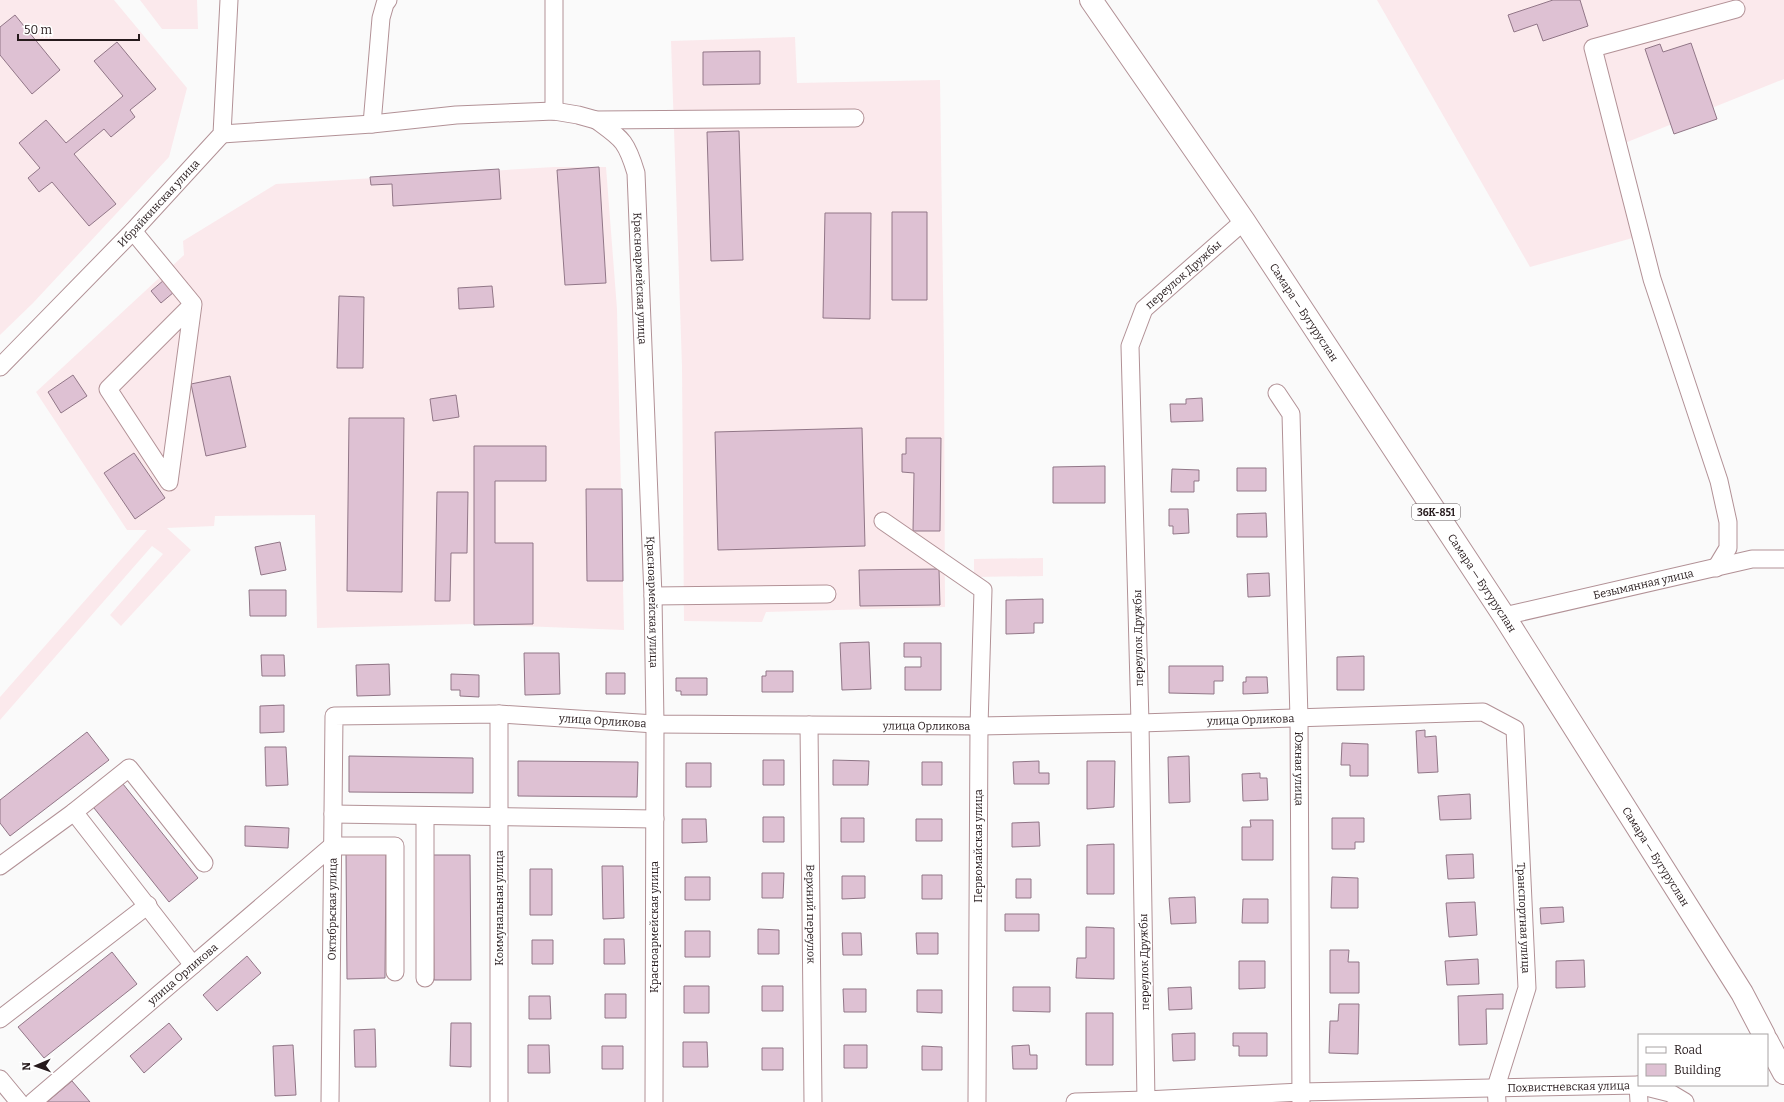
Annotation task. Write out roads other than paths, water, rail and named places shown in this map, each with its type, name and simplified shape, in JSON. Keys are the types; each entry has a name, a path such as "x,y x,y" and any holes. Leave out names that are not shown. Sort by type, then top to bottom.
{"main road":[{"name":"Самара — Бугуруслан","path":"1092,0 1244,221 1504,616 1742,993 1763,1034"},
{"path":"1768,1043 1784,1073"}],"street":[{"path":"229,0 222,134 372,124 456,115 554,111 596,120 854,118"},
{"path":"372,124 381,18 385,4 388,0"},
{"path":"554,0 554,111"},
{"path":"1716,568 1728,548 1728,522 1719,481 1652,279 1624,164 1593,48 1736,9"},
{"name":"Красноармейская улица","path":"596,120 621,138 629,150 636,173 653,596 655,724 654,1102"},
{"name":"Ибряйкинская улица","path":"0,367 134,231 222,134"},
{"name":"переулок Дружбы","path":"1146,1101 1140,723 1130,346 1144,310 1244,221"},
{"path":"134,231 193,304 169,482 108,389 193,304"},
{"name":"Южная улица","path":"1277,393 1291,414 1299,719 1301,1097"},
{"name":"Первомайская улица","path":"883,521 983,590 979,726 977,1102"},
{"name":"Безымянная улица","path":"1504,616 1752,559 1784,559"},
{"path":"653,596 827,594"},
{"name":"улица Орликова","path":"334,716 499,714 655,724 979,726 1299,719 1483,712 1515,729"},
{"name":"Коммунальная улица","path":"499,714 499,1102"},
{"name":"Октябрьская улица","path":"330,1102 334,716"},
{"name":"Верхний переулок","path":"809,725 813,1102"},
{"name":"Транспортная улица","path":"1497,1095 1527,988 1515,729"},
{"path":"0,866 74,812 129,768 204,864"},
{"path":"74,812 148,905 193,965"},
{"path":"333,814 655,820"},
{"path":"425,816 425,978"},
{"path":"332,846 395,846 395,972"},
{"name":"улица Орликова","path":"33,1102 332,846"},
{"path":"0,1019 148,905"},
{"path":"0,1079 19,1102"},
{"name":"Похвистневская улица","path":"1075,1102 1301,1097 1670,1093 1685,1102"}]}
